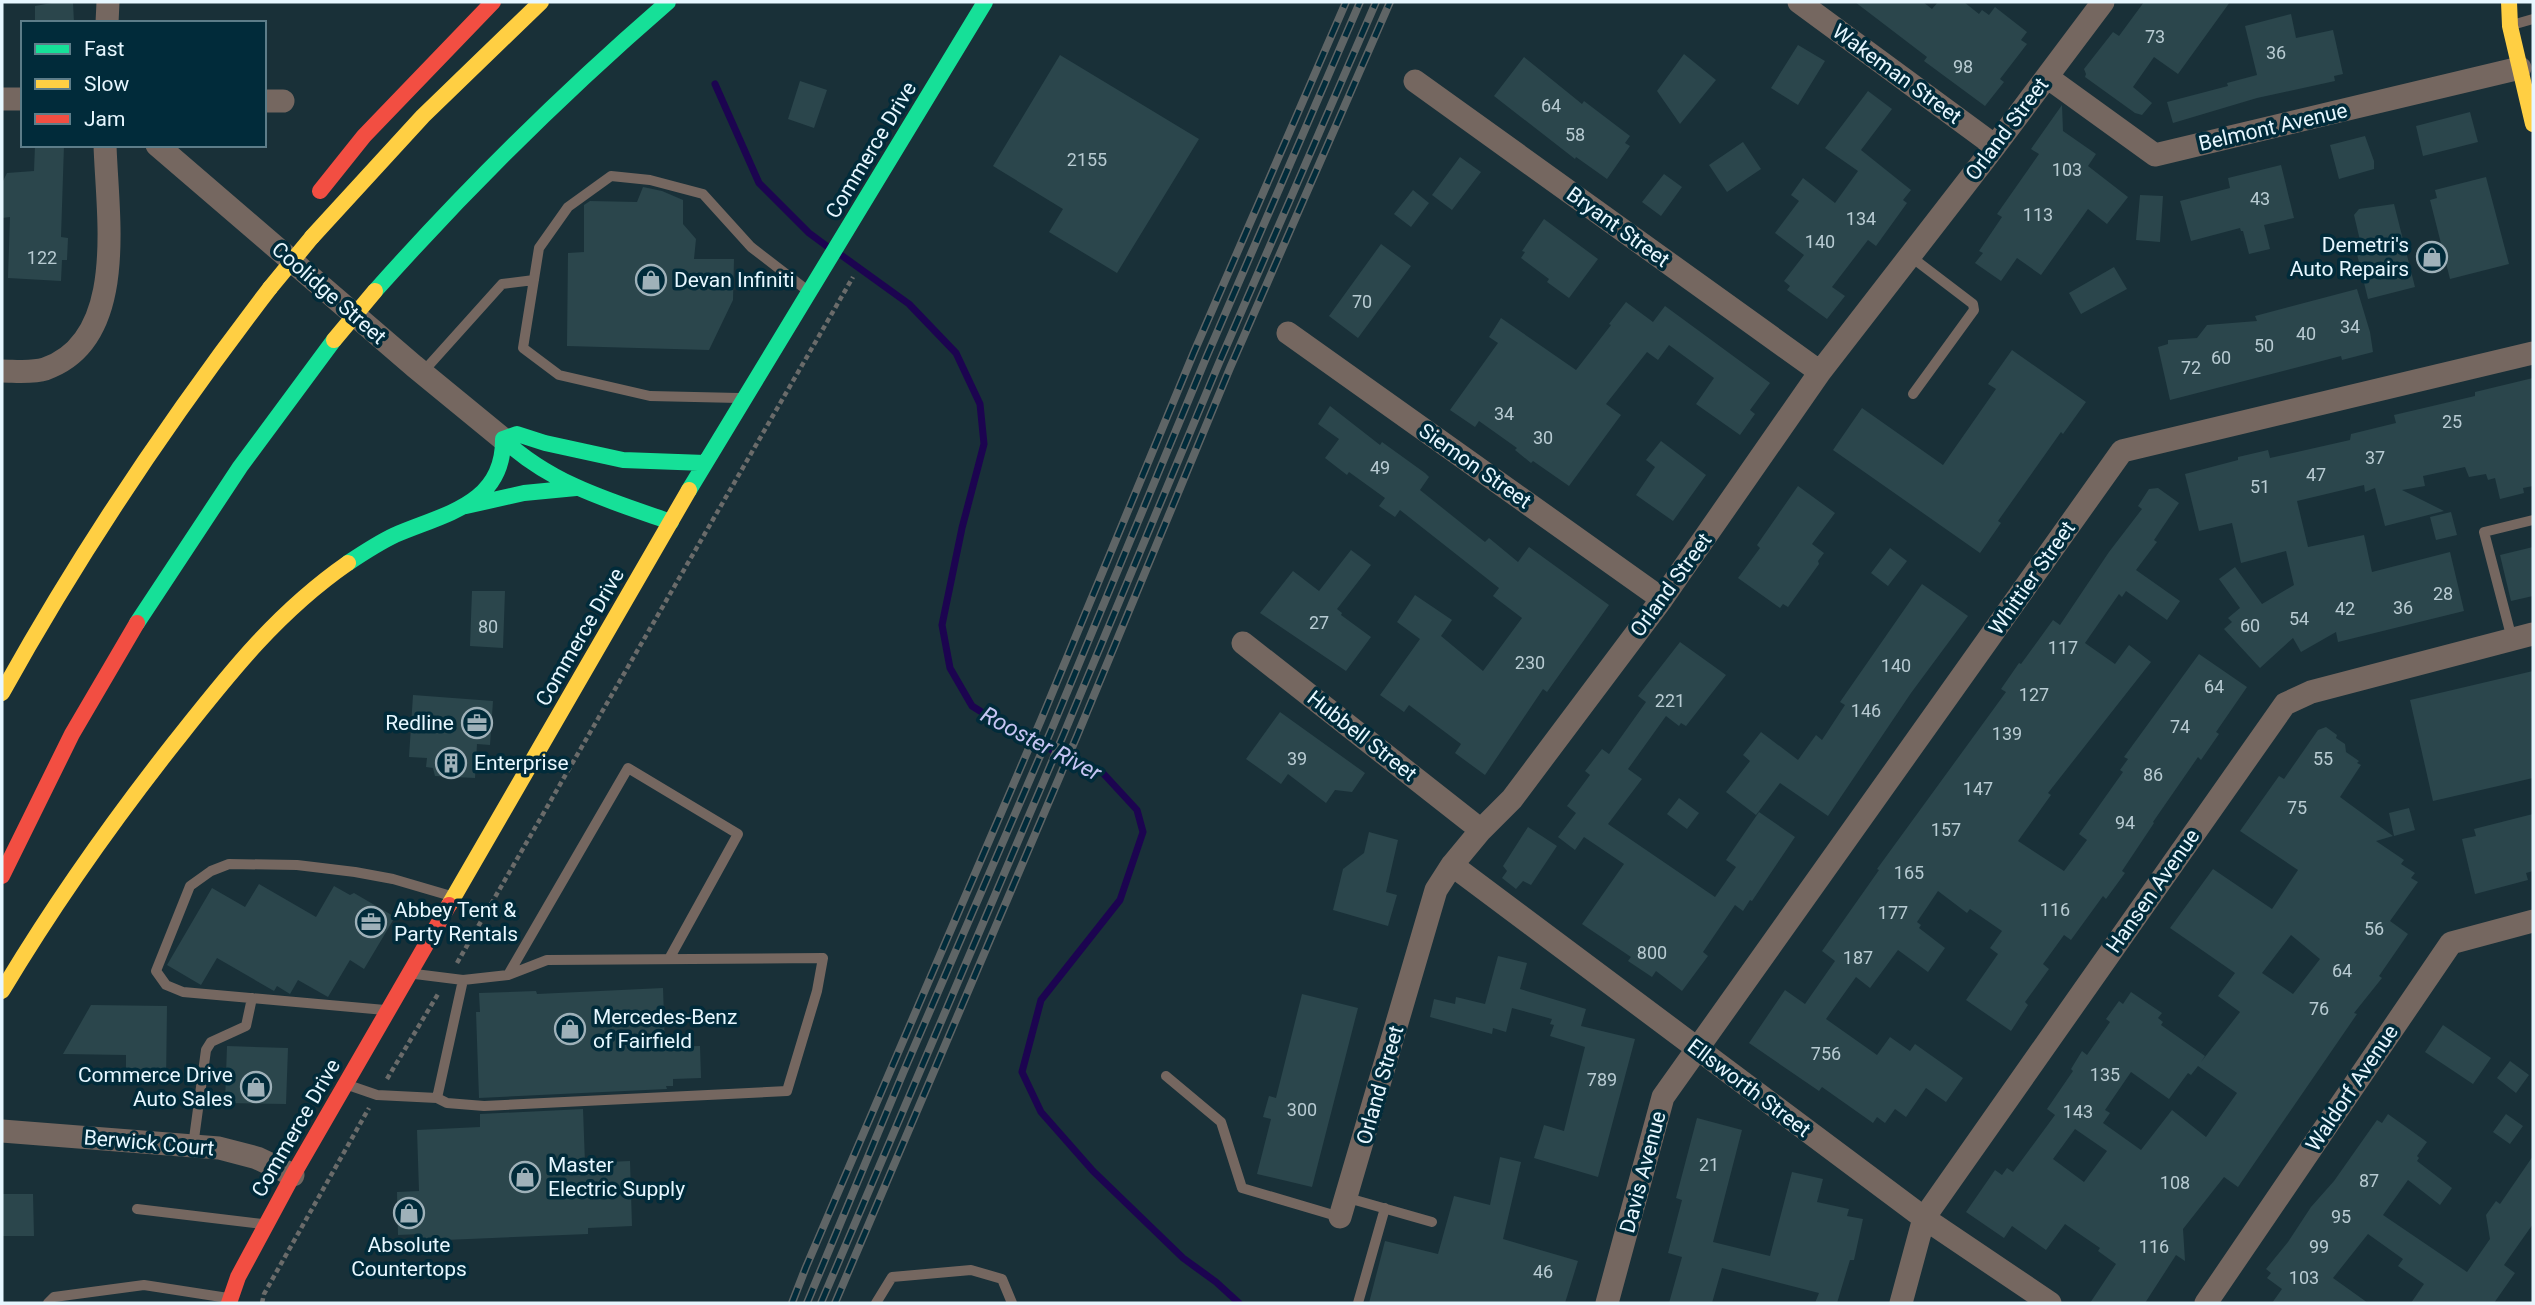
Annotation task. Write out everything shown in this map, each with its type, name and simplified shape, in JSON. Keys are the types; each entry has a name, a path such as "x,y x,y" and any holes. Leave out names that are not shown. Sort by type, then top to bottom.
{"main road":[{"path":"312,204 365,136 493,2"},
{"path":"265,283 312,237 436,103 541,2"},
{"path":"2,876 54,769 138,619 232,476 334,340 449,208 509,146 569,88 668,2"},
{"name":"Commerce Drive","path":"230,1301 239,1277 292,1175 705,463 985,2"},
{"path":"2499,2 2527,66 2533,124"},
{"path":"2509,2 2510,26"},
{"path":"2,693 76,562 265,283 289,236"},
{"path":"2,991 24,952 77,874 251,647 288,611 346,564 380,543 473,500 494,480 504,454 503,439 517,434 623,460 705,463"},
{"name":"Coolidge Street","path":"503,439 519,457 576,488 671,522"},
{"path":"448,512 497,498 549,489 576,488"}],"street":[{"path":"107,21 108,2"},
{"name":"Wakeman Street","path":"1799,2 1995,146"},
{"name":"Orland Street","path":"1344,1207 1436,890 1452,865 1481,830 1513,799 1662,599 1820,372 2103,2"},
{"name":"Belmont Avenue","path":"2047,77 2155,155 2527,66"},
{"name":"Bryant Street","path":"1415,81 1820,372"},
{"path":"2,99 21,99"},
{"path":"2,371 44,369 69,355 90,334 102,305 109,275 105,147"},
{"name":"Coolidge Street","path":"159,147 422,373 503,439"},
{"name":"Siemon Street","path":"1288,333 1662,599"},
{"name":"Whittier Street","path":"1698,1050 2122,451 2533,353"},
{"name":"Hansen Avenue","path":"1901,1303 1924,1218 2285,704 2311,692 2522,637"},
{"name":"Hubbell Street","path":"1243,643 1481,830"},
{"name":"Ellsworth Street","path":"1452,865 1924,1218 2050,1303"},
{"name":"Waldorf Avenue","path":"2206,1303 2451,943 2533,921"},
{"name":"Davis Avenue","path":"1607,1303 1663,1097 1698,1050"},
{"name":"Berwick Court","path":"2,1131 219,1148 257,1158 292,1175"}],"lane":[{"path":"2510,26 2533,19"},
{"path":"746,398 650,396 559,375 523,348 539,247 568,207 611,176 650,180 703,194 751,247 810,292"},
{"path":"1910,256 1973,304 1973,310 1913,394"},
{"path":"422,373 502,284 534,280"},
{"path":"2522,637 2484,532 2533,520"},
{"path":"508,975 628,768 738,834 669,959"},
{"path":"388,1010 183,992 166,985 156,971 190,886 211,871 229,864 297,865 393,879 453,897"},
{"path":"345,1084 377,1095 437,1098 447,1103 484,1106 787,1091 817,990 823,958 547,960 508,975 463,980 410,973"},
{"path":"437,1098 463,980"},
{"path":"193,1146 205,1049 211,1042 246,1026 252,998"},
{"path":"1166,1076 1221,1122 1242,1188 1344,1207 1385,1208 1432,1222"},
{"path":"1358,1303 1385,1208"},
{"path":"137,1209 266,1225"},
{"path":"876,1303 892,1277 971,1270 1002,1279 1012,1303"},
{"path":"48,1303 54,1297 144,1285 230,1301"}],"path":[{"path":"262,1303 264,1294 329,1178 503,887 853,277"}],"building":[{"path":"73,2 74,21 35,21 35,6"},
{"path":"1855,2 1923,2 1932,9 1938,2 1964,2 1979,14 1982,10 1989,15 1995,7 2027,32 2021,40 2027,44 2000,79 2004,82 1985,106 1924,61 1927,57"},
{"path":"2144,2 2230,2 2178,74 2154,57 2133,87 2152,103 2142,115 2135,113 2085,77 2084,69 2113,32 2119,36"},
{"path":"2291,14 2296,38 2333,30 2343,74 2334,76 2335,81 2257,98 2173,123 2167,102 2228,86 2227,83 2257,75 2245,26"},
{"path":"1798,45 1825,61 1798,105 1771,88"},
{"path":"1684,54 1716,80 1680,124 1657,91"},
{"path":"1060,55 1199,139 1117,273 1049,232 1063,209 993,166"},
{"path":"1524,57 1582,104 1584,101 1630,136 1625,143 1630,146 1607,179 1576,157 1575,159 1494,96"},
{"path":"800,81 827,90 814,128 788,119"},
{"path":"1868,91 1892,109 1861,150 1911,190 1903,200 1907,203 1876,246 1868,240 1832,287 1845,296 1827,319 1787,290 1790,286 1784,281 1804,255 1775,233 1799,201 1791,195 1803,178 1835,203 1858,171 1825,148"},
{"path":"2062,105 2063,131 2096,154 2088,166 2128,197 2107,224 2088,209 2041,275 2017,258 2001,281 1975,263 1983,253 1979,251 2002,217 1997,214 2039,154 2031,149"},
{"path":"2470,112 2478,142 2423,156 2416,126"},
{"path":"2365,136 2374,161 2374,169 2339,179 2330,145"},
{"path":"1743,142 1761,169 1727,192 1709,165"},
{"path":"35,147 64,147 61,237 68,238 67,260 62,260 61,281 8,278 10,217 2,218 2,183 7,173 34,171"},
{"path":"1460,157 1481,172 1452,210 1432,195"},
{"path":"2281,165 2294,218 2264,225 2270,249 2249,254 2240,228 2191,241 2180,201 2230,188 2228,178"},
{"path":"1664,174 1682,187 1661,216 1642,202"},
{"path":"2486,177 2509,264 2450,279 2430,200 2437,198 2435,190"},
{"name":"Devan Infiniti","path":"643,187 683,200 683,224 696,239 694,259 734,259 733,300 709,350 567,346 568,253 584,252 584,205 590,201 637,202"},
{"path":"1413,190 1429,203 1411,227 1394,214"},
{"path":"2140,195 2163,196 2160,242 2136,240"},
{"path":"2394,204 2415,287 2368,299 2356,250 2362,249 2354,215 2359,209"},
{"path":"1544,219 1598,259 1569,298 1521,258 1525,252 1522,251"},
{"path":"1381,244 1411,266 1358,338 1329,316"},
{"path":"2114,267 2127,289 2081,314 2069,293"},
{"path":"2357,289 2373,352 2342,360 2341,356 2170,400 2158,347 2168,344 2168,340 2197,338 2207,325 2257,321 2255,316"},
{"path":"1626,302 1653,322 1665,306 1770,383 1750,410 1755,414 1740,435 1696,404 1714,378 1669,345 1658,360 1647,352 1606,404 1621,415 1569,486 1533,461 1531,463 1515,450 1517,448 1479,421 1475,427 1450,410 1498,343 1489,337 1501,318 1576,370"},
{"path":"2012,350 2086,402 2063,434 2061,432 1998,521 2001,523 1980,553 1833,450 1862,408 1943,465 1996,389 1988,384"},
{"path":"2533,378 2533,486 2523,488 2524,493 2500,499 2495,478 2488,480 2486,474 2469,477 2465,467 2423,476 2425,486 2402,490 2444,511 2385,526 2375,488 2365,492 2364,485 2297,501 2308,547 2364,535 2372,572 2450,552 2464,611 2338,642 2336,632 2301,652 2293,638 2260,668 2224,629 2232,622 2228,618 2240,608 2219,579 2235,567 2262,604 2294,585 2286,551 2241,563 2232,523 2199,531 2185,474 2268,450 2270,458 2350,440 2351,434 2396,423 2394,415 2475,396 2475,392"},
{"path":"1330,406 1380,445 1382,442 1425,473 1429,477 1420,490 1485,542 1489,538 1518,562 1529,547 1609,605 1547,692 1543,689 1485,775 1455,753 1461,744 1409,705 1404,712 1380,695 1420,639 1397,622 1415,595 1452,620 1441,636 1483,671 1522,618 1493,596 1499,588 1400,510 1395,517 1379,506 1385,498 1325,458 1339,439 1318,424"},
{"path":"1661,441 1706,475 1673,521 1636,495 1655,467 1646,460"},
{"path":"1798,486 1835,513 1812,544 1824,553 1818,561 1819,564 1788,607 1783,604 1780,608 1738,578 1760,548 1757,545"},
{"path":"2158,488 2179,503 2154,540 2157,542 2136,570 2180,601 2167,620 2126,591 2122,597 2119,594 2085,643 2115,664 2129,645 2151,662 2048,793 2051,795 2018,841 2064,871 2087,840 2079,834 2123,772 2120,770 2128,759 2124,757 2199,654 2247,687 2216,732 2219,734 2201,760 2198,757 2153,822 2122,871 2125,873 2106,899 2103,896 2071,940 2064,935 2043,964 2049,969 2025,1002 2028,1005 2011,1031 1966,1000 1998,954 1990,948 2002,931 1970,909 1967,913 1938,891 1917,922 1921,925 1919,928 1945,948 1928,972 1898,950 1870,988 1856,977 1826,1019 1877,1055 1890,1037 1910,1051 1915,1044 1963,1078 1946,1102 1926,1088 1906,1117 1895,1109 1885,1123 1877,1117 1873,1123 1822,1087 1819,1091 1749,1043 1785,990 1805,1004 1835,961 1822,951 1879,870 1877,869 2006,692 2001,689 2019,663 2021,664 2053,620 2060,625 2109,552 2142,509 2138,506 2149,489"},
{"path":"2451,512 2457,535 2436,540 2430,517"},
{"path":"2533,547 2533,596 2511,601 2500,555"},
{"path":"1890,548 1907,561 1888,586 1871,573"},
{"path":"1351,550 1371,565 1337,609 1371,637 1346,671 1260,613 1293,571 1319,591"},
{"path":"1922,584 1968,616 1911,693 1828,816 1780,783 1756,815 1726,792 1750,761 1743,755 1761,732 1798,760 1816,735 1822,740 1845,705 1840,702"},
{"path":"472,591 505,591 503,648 470,646"},
{"path":"1680,642 1726,675 1686,726 1681,723 1679,726 1666,716 1628,769 1642,779 1608,824 1715,897 1736,867 1726,860 1759,812 1795,837 1752,901 1750,900 1743,911 1735,905 1703,952 1708,956 1682,991 1656,971 1652,977 1628,961 1631,957 1582,924 1624,864 1584,837 1575,850 1558,837 1576,813 1567,806 1590,775 1585,771 1602,749 1609,754 1646,702 1638,696"},
{"path":"2533,671 2533,778 2433,801 2410,700"},
{"path":"413,695 493,701 490,745 477,744 475,778 435,776 433,768 426,767 427,758 409,757"},
{"path":"1280,712 1365,773 1352,792 1335,790 1326,803 1288,774 1281,784 1246,759"},
{"path":"2326,727 2337,735 2336,738 2345,744 2346,752 2361,765 2340,797 2393,836 2376,841 2404,860 2401,864 2415,873 2411,878 2418,882 2390,921 2408,934 2379,976 2382,978 2354,1013 2357,1014 2238,1187 2224,1177 2183,1229 2185,1261 2176,1255 2145,1303 2090,1303 2116,1264 2098,1251 2100,1248 2065,1224 2046,1250 2012,1226 2004,1238 1966,1212 1995,1170 2002,1175 2007,1168 2013,1172 2055,1115 2047,1109 2073,1071 2071,1069 2082,1051 2087,1055 2110,1022 2106,1019 2119,1001 2123,1004 2131,992 2162,1013 2158,1018 2163,1022 2161,1025 2205,1056 2201,1062 2240,1012 2218,996 2235,973 2170,928 2213,869 2272,909 2298,870 2240,831 2279,776 2284,779 2318,730","holes":["2291,935 2320,959 2293,994 2262,973","2198,1066 2237,1093 2206,1137 2172,1110 2141,1150 2103,1123 2110,1113 2105,1110 2131,1072 2169,1099 2188,1073 2191,1075","2075,1129 2107,1151 2084,1182 2053,1159"]},
{"path":"1679,798 1699,813 1687,829 1667,814"},
{"path":"2409,808 2415,830 2394,836 2389,813"},
{"path":"2533,814 2533,871 2526,873 2528,880 2475,894 2462,839 2476,836 2474,829"},
{"path":"1528,827 1557,846 1531,885 1523,881 1516,889 1502,878 1507,871 1503,866"},
{"path":"1369,832 1398,840 1386,892 1397,895 1388,926 1333,910 1343,869 1364,853"},
{"path":"259,884 316,917 334,886 350,895 354,893 395,917 364,969 350,960 328,997 298,980 290,994 277,986 274,991 217,958 201,985 167,965 212,888 245,907"},
{"path":"1498,956 1527,963 1520,989 1586,1009 1581,1026 1635,1039 1598,1177 1534,1158 1544,1125 1564,1131 1585,1047 1550,1036 1554,1025 1550,1024 1552,1019 1512,1008 1506,1032 1493,1028 1492,1034 1430,1017 1434,999 1455,1004 1456,997 1485,1004"},
{"name":"Mercedes-Benz of Fairfield","path":"663,988 665,1047 700,1046 701,1078 673,1079 673,1086 666,1086 667,1089 479,1098 476,1012 480,1012 479,993 536,991 537,994"},
{"path":"1302,994 1358,1008 1312,1187 1257,1174 1271,1119 1263,1117 1269,1096 1276,1098"},
{"path":"91,1005 167,1006 166,1084 126,1083 126,1055 63,1054"},
{"path":"2443,1025 2491,1058 2473,1084 2425,1052"},
{"name":"Commerce Drive Auto Sales","path":"227,1046 288,1048 286,1104 225,1103"},
{"path":"2510,1061 2529,1075 2516,1093 2497,1078"},
{"name":"Master Electric Supply","path":"583,1109 585,1163 630,1161 632,1226 588,1228 588,1234 421,1241 421,1234 398,1235 397,1192 419,1191 417,1130 480,1127 480,1114"},
{"path":"2388,1114 2427,1142 2417,1156 2417,1161 2452,1188 2440,1205 2408,1180 2383,1215 2467,1272 2490,1239 2486,1215 2496,1201 2500,1204 2533,1156 2533,1224 2504,1265 2515,1273 2494,1303 2411,1303 2424,1284 2398,1266 2403,1259 2368,1234 2333,1278 2368,1303 2272,1303 2282,1289 2267,1278 2271,1273 2266,1269 2377,1120 2382,1123"},
{"path":"2506,1114 2523,1126 2510,1144 2493,1132"},
{"path":"1697,1118 1742,1130 1713,1242 1770,1256 1792,1172 1823,1179 1817,1202 1849,1209 1847,1216 1863,1219 1854,1260 1850,1260 1837,1303 1815,1303 1819,1293 1722,1268 1712,1303 1669,1303 1682,1257 1668,1253 1682,1200 1676,1198"},
{"path":"1500,1157 1521,1162 1503,1239 1578,1261 1565,1303 1369,1303 1385,1241 1438,1254 1454,1196 1490,1205"},
{"path":"2,1194 33,1194 34,1236 2,1236"}],"waterway":[{"name":"Rooster River","path":"715,84 759,183 809,233 828,247"},
{"name":"Rooster River","path":"841,255 909,304 956,353 980,404 984,444 962,528 942,625 950,668 972,706 1020,736 1101,771 1137,810 1143,832 1120,900 1041,1000 1022,1072 1041,1112 1093,1171 1183,1258 1239,1303"}],"railway":[{"path":"792,1303 1041,720 1194,352 1346,2"},
{"path":"807,1303 1053,726 1206,358 1360,2"},
{"path":"821,1303 1219,363 1376,2"},
{"path":"835,1303 1077,736 1230,368 1390,2"}],"traffic: fast":[{"path":"375,291 517,142 668,2"},
{"path":"689,490 985,2"},
{"path":"137,623 240,467 334,340"},
{"path":"671,522 561,480 521,455 503,439 517,434 623,460 705,463"},
{"path":"348,563 389,538 451,513 482,493 493,479 501,461 503,439"},
{"path":"466,506 524,493 576,488"}],"traffic: slow":[{"path":"312,237 423,116 541,2"},
{"path":"2509,2 2510,26 2533,124"},
{"path":"270,288 312,237"},
{"path":"2,693 63,588 128,485 270,288"},
{"path":"334,340 375,291"},
{"path":"449,905 689,490"},
{"path":"2,991 106,833 214,693 276,624 322,582 348,563"}],"traffic: jam":[{"path":"320,191 364,136 493,2"},
{"path":"2,876 72,734 137,623"},
{"path":"229,1303 238,1277 293,1175 449,905"}],"place":[{"name":"Demetri's Auto Repairs","path":"2432,257"},
{"name":"Devan Infiniti","path":"651,280"},
{"name":"Redline","path":"477,723"},
{"name":"Enterprise","path":"451,763"},
{"name":"Abbey Tent & Party Rentals","path":"371,922"},
{"name":"Mercedes-Benz of Fairfield","path":"570,1029"},
{"name":"Commerce Drive Auto Sales","path":"256,1087"},
{"name":"Master Electric Supply","path":"525,1177"},
{"name":"Absolute Countertops","path":"409,1213"}]}
